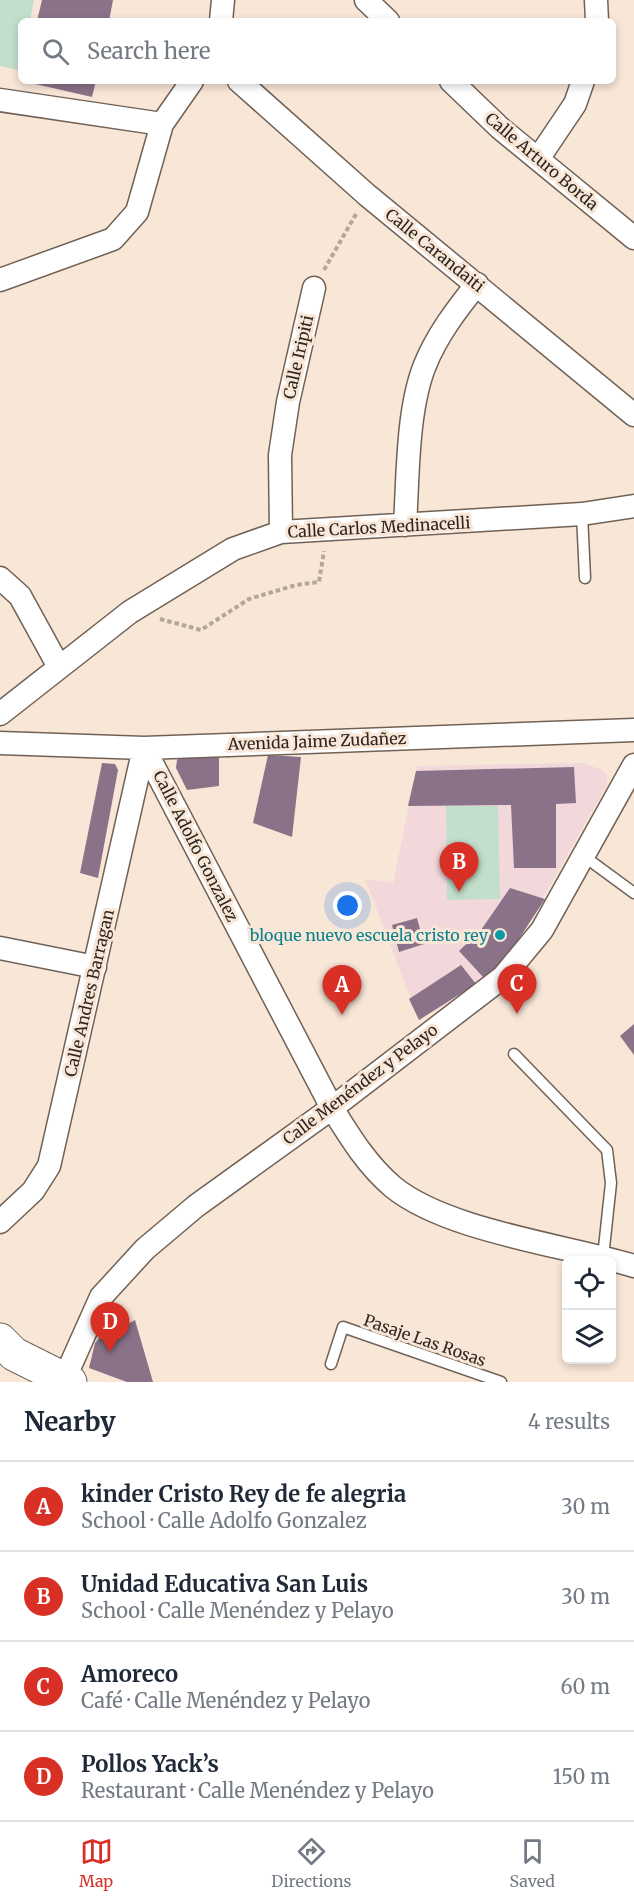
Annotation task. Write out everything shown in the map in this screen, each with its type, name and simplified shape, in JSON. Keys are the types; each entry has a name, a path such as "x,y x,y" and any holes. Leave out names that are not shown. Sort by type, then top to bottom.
{"main road":[{"path":"0,1340 14,1354 66,1381"}],"street":[{"path":"221,18 223,0"},
{"path":"366,0 385,18"},
{"path":"596,0 597,18"},
{"path":"0,280 113,239 137,212 162,124 190,84"},
{"name":"Calle Carandaiti","path":"242,84 367,195 634,415"},
{"name":"Calle Arturo Borda","path":"454,84 500,128 634,238"},
{"path":"538,159 575,104 582,84"},
{"path":"0,100 162,124"},
{"path":"405,525 412,421 424,367 442,332 477,284"},
{"name":"Calle Iripiti","path":"281,532 280,455 288,402 314,288"},
{"name":"Calle Carlos Medinacelli","path":"0,714 130,612 233,549 281,532 582,514 634,506"},
{"path":"0,578 20,596 59,667"},
{"name":"Avenida Jaime Zudañez","path":"0,743 144,748 634,730"},
{"name":"Calle Andres Barragan","path":"0,1222 33,1191 49,1166 144,748"},
{"name":"Calle Adolfo Gonzalez","path":"144,748 332,1108 366,1161 394,1188 432,1210 475,1226 599,1256"},
{"name":"Calle Menéndez y Pelayo","path":"66,1381 101,1297 145,1249 196,1206 332,1108 503,977 542,930 634,766"},
{"path":"0,948 95,967"},
{"name":"Calle Adolfo Gonzalez","path":"616,1261 634,1266"}],"lane":[{"path":"582,514 585,578"},
{"path":"585,857 634,893"},
{"path":"514,1054 607,1150 611,1183 603,1256"},
{"name":"Pasaje Las Rosas","path":"331,1364 343,1326 501,1382"}],"path":[{"path":"314,288 367,195"},
{"path":"130,612 201,630 249,600 296,585 319,582 327,530"}],"shaded area":[{"path":"583,763 602,770 607,775 607,785 518,942 505,960 476,984 419,1020 365,879 393,883 417,766"}],"green space":[{"path":"0,0 34,0 31,18 18,18 18,70 0,66"},
{"path":"446,806 498,806 500,899 447,900"}],"building":[{"path":"42,0 113,0 110,18 38,18"},
{"path":"35,84 95,84 92,97"},
{"path":"219,755 219,786 187,790 176,768 177,760 182,756"},
{"path":"268,755 301,757 292,837 253,823"},
{"path":"102,763 115,764 118,770 98,878 80,873"},
{"path":"574,767 576,803 556,804 556,868 514,868 511,805 408,806 416,771"},
{"name":"bloque nuevo escuela cristo rey","path":"510,888 545,899 505,960 484,978 459,951 481,930"},
{"path":"417,918 424,944 399,952 392,925"},
{"path":"461,965 476,984 419,1020 409,999"},
{"path":"634,1024 634,1055 620,1036"},
{"path":"135,1320 153,1382 127,1382 89,1368 95,1343 113,1323 126,1325"}],"place":[{"name":"Unidad Educativa San Luis","path":"459,892"},
{"name":"bloque nuevo escuela cristo rey","path":"500,935"},
{"name":"Amoreco","path":"517,1014"},
{"name":"kinder Cristo Rey de fe alegria","path":"342,1015"},
{"name":"Pollos Yack’s","path":"110,1352"}]}
